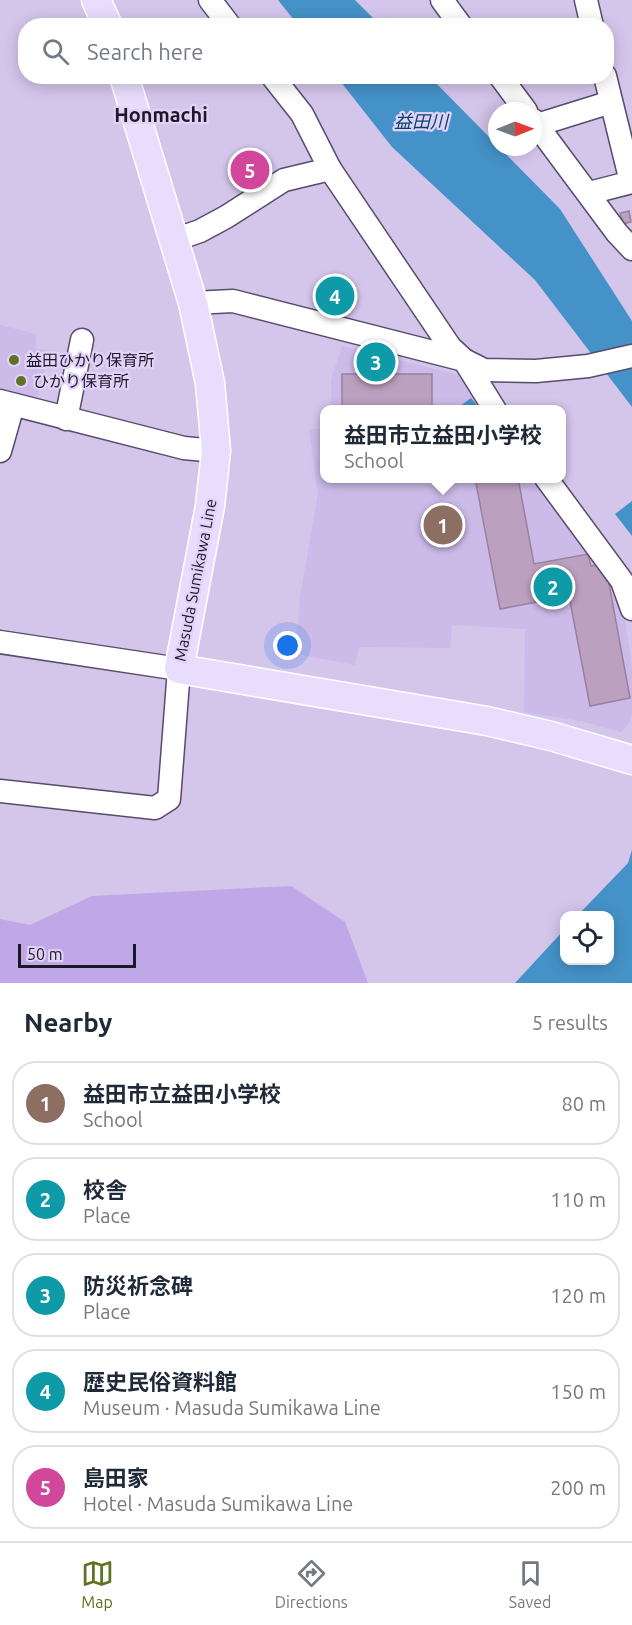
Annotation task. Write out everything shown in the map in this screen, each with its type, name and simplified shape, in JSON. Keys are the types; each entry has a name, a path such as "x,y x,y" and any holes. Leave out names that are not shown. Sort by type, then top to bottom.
{"main road":[{"path":"96,0 104,18"},
{"name":"Masuda Sumikawa Line","path":"126,84 193,303 210,383 216,451 210,506 179,669 487,721 631,756"}],"street":[{"path":"210,0 224,18"},
{"path":"442,0 456,18"},
{"path":"586,0 590,18"},
{"path":"278,84 302,114 330,169 450,347 464,360 492,405"},
{"path":"506,84 519,102"},
{"path":"589,194 632,182 607,84"},
{"path":"542,117 611,102"},
{"path":"542,132 617,233 632,249"},
{"path":"174,240 209,226 284,180 330,169"},
{"path":"193,303 233,301 464,360 484,370 536,371 588,366 632,356"},
{"path":"66,419 82,340"},
{"path":"0,451 6,403 184,448 216,451"},
{"path":"550,483 622,581 632,609"},
{"path":"0,642 179,669 169,799 155,808 0,791"}],"shaded area":[{"name":"ひかり保育所","path":"0,325 36,334 36,349 45,350 41,361 47,363 35,407 0,398"},
{"path":"342,346 463,376 484,405 331,405 331,380"},
{"path":"309,429 320,429 320,483 542,483 611,573 624,612 632,667 630,722 621,732 580,721 524,712 525,629 452,625 450,648 359,647 355,665 296,654 300,596 318,494"},
{"path":"291,886 345,922 368,983 0,983 0,919 30,925 92,896"}],"water":[{"path":"278,0 355,0 373,18 292,18"},
{"name":"益田川","path":"342,84 437,84 488,136 488,156 508,156 560,209 632,321 632,407 535,280 392,147"},
{"path":"471,398 477,405 461,405"},
{"path":"632,501 632,536 615,514"},
{"path":"632,850 632,983 515,983 560,934 560,965 614,965 614,911 582,911 628,863"}],"building":[{"path":"629,211 631,222 623,224 620,213"},
{"path":"342,374 432,374 432,405 342,405"},
{"path":"476,483 519,483 534,564 588,554 591,566 597,565 608,578 630,698 590,706 569,596 500,609"}],"place":[{"name":"島田家","path":"250,170"},
{"name":"歴史民俗資料館","path":"335,296"},
{"name":"益田ひかり保育所","path":"14,360"},
{"name":"防災祈念碑","path":"376,362"},
{"name":"ひかり保育所","path":"21,381"},
{"name":"益田市立益田小学校","path":"443,525"},
{"name":"校舎","path":"553,587"}],"district":[{"name":"Honmachi","path":"161,115"}]}
